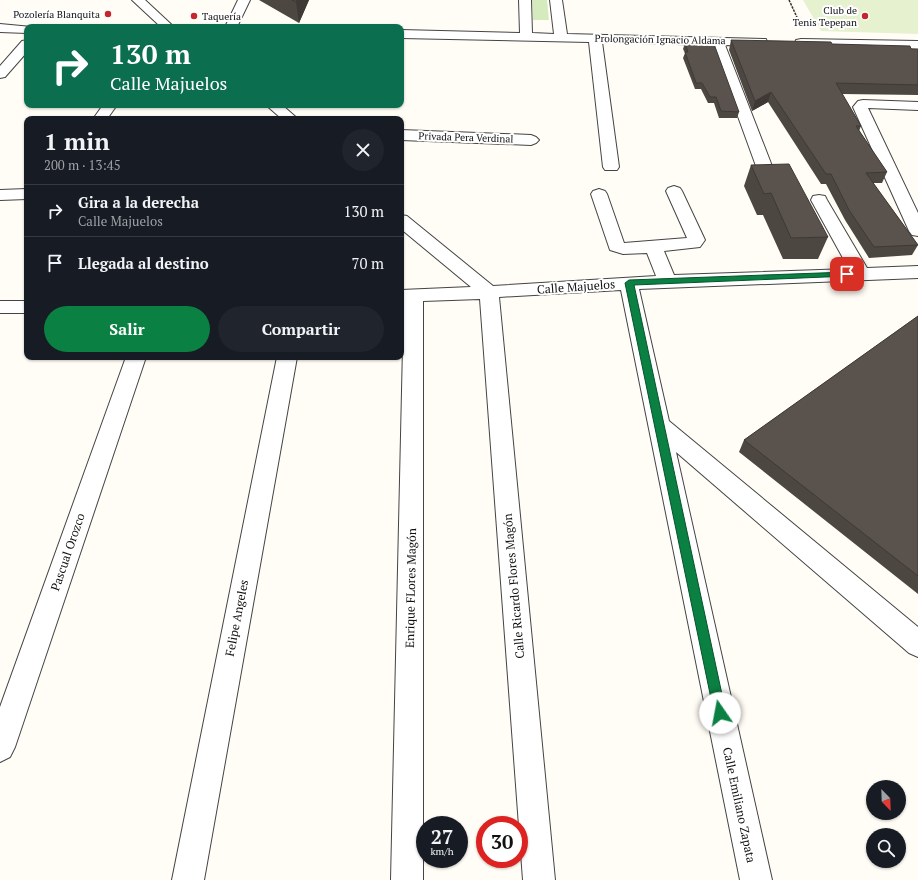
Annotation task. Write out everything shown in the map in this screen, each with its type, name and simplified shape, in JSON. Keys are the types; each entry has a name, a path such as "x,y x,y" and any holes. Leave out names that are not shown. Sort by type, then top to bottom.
{"street":[{"path":"138,0 165,24"},
{"path":"232,24 244,0"},
{"path":"525,0 526,36"},
{"path":"556,0 561,37"},
{"path":"0,28 24,29"},
{"name":"Prolongación Ignacio Aldama","path":"404,34 771,42"},
{"path":"595,38 611,167"},
{"path":"717,41 764,166"},
{"path":"786,42 918,45"},
{"path":"0,74 24,47"},
{"path":"918,106 863,104 860,107 918,231"},
{"path":"276,108 287,116"},
{"name":"Privada Pera Verdinal","path":"404,135 531,140"},
{"path":"599,194 616,246 623,249 694,243 696,240 674,191"},
{"path":"0,195 24,194"},
{"path":"819,200 860,274"},
{"path":"404,222 489,292"},
{"path":"653,247 667,281"},
{"name":"Calle Majuelos","path":"408,296 667,281 918,272"},
{"name":"Calle Emiliano Zapata","path":"629,283 756,880"},
{"name":"Calle Ricardo Flores Magón","path":"489,292 539,880"},
{"name":"Enrique FLores Magón","path":"407,880 408,296"},
{"path":"0,307 24,307"},
{"name":"Pascual Orozco","path":"0,747 135,360"},
{"name":"Felipe Angeles","path":"188,880 285,360"},
{"path":"658,424 918,644"}],"path":[{"path":"789,0 809,43"}],"green space":[{"path":"532,0 547,0 549,20 533,20"},
{"name":"Club de Tenis Tepepan","path":"803,0 918,0 918,34 821,31"}],"building":[{"path":"731,40 831,42 832,44 910,46 911,49 918,49 918,85 836,83 861,126 856,126 887,172 866,173 918,245 874,247 849,210 831,174 826,174 771,92 755,101"},
{"path":"685,43 714,44 739,112 721,111 716,97 710,97 702,83 696,83 685,52 688,52"},
{"path":"789,164 828,237 791,238 771,193 764,194 751,165"},
{"path":"918,316 918,576 744,440"}],"place":[{"name":"Pozolería Blanquita","path":"108,14"},
{"name":"Taquería","path":"194,16"},
{"name":"Club de Tenis Tepepan","path":"865,16"}],"route":[{"path":"720,713 629,283 847,274"}]}
